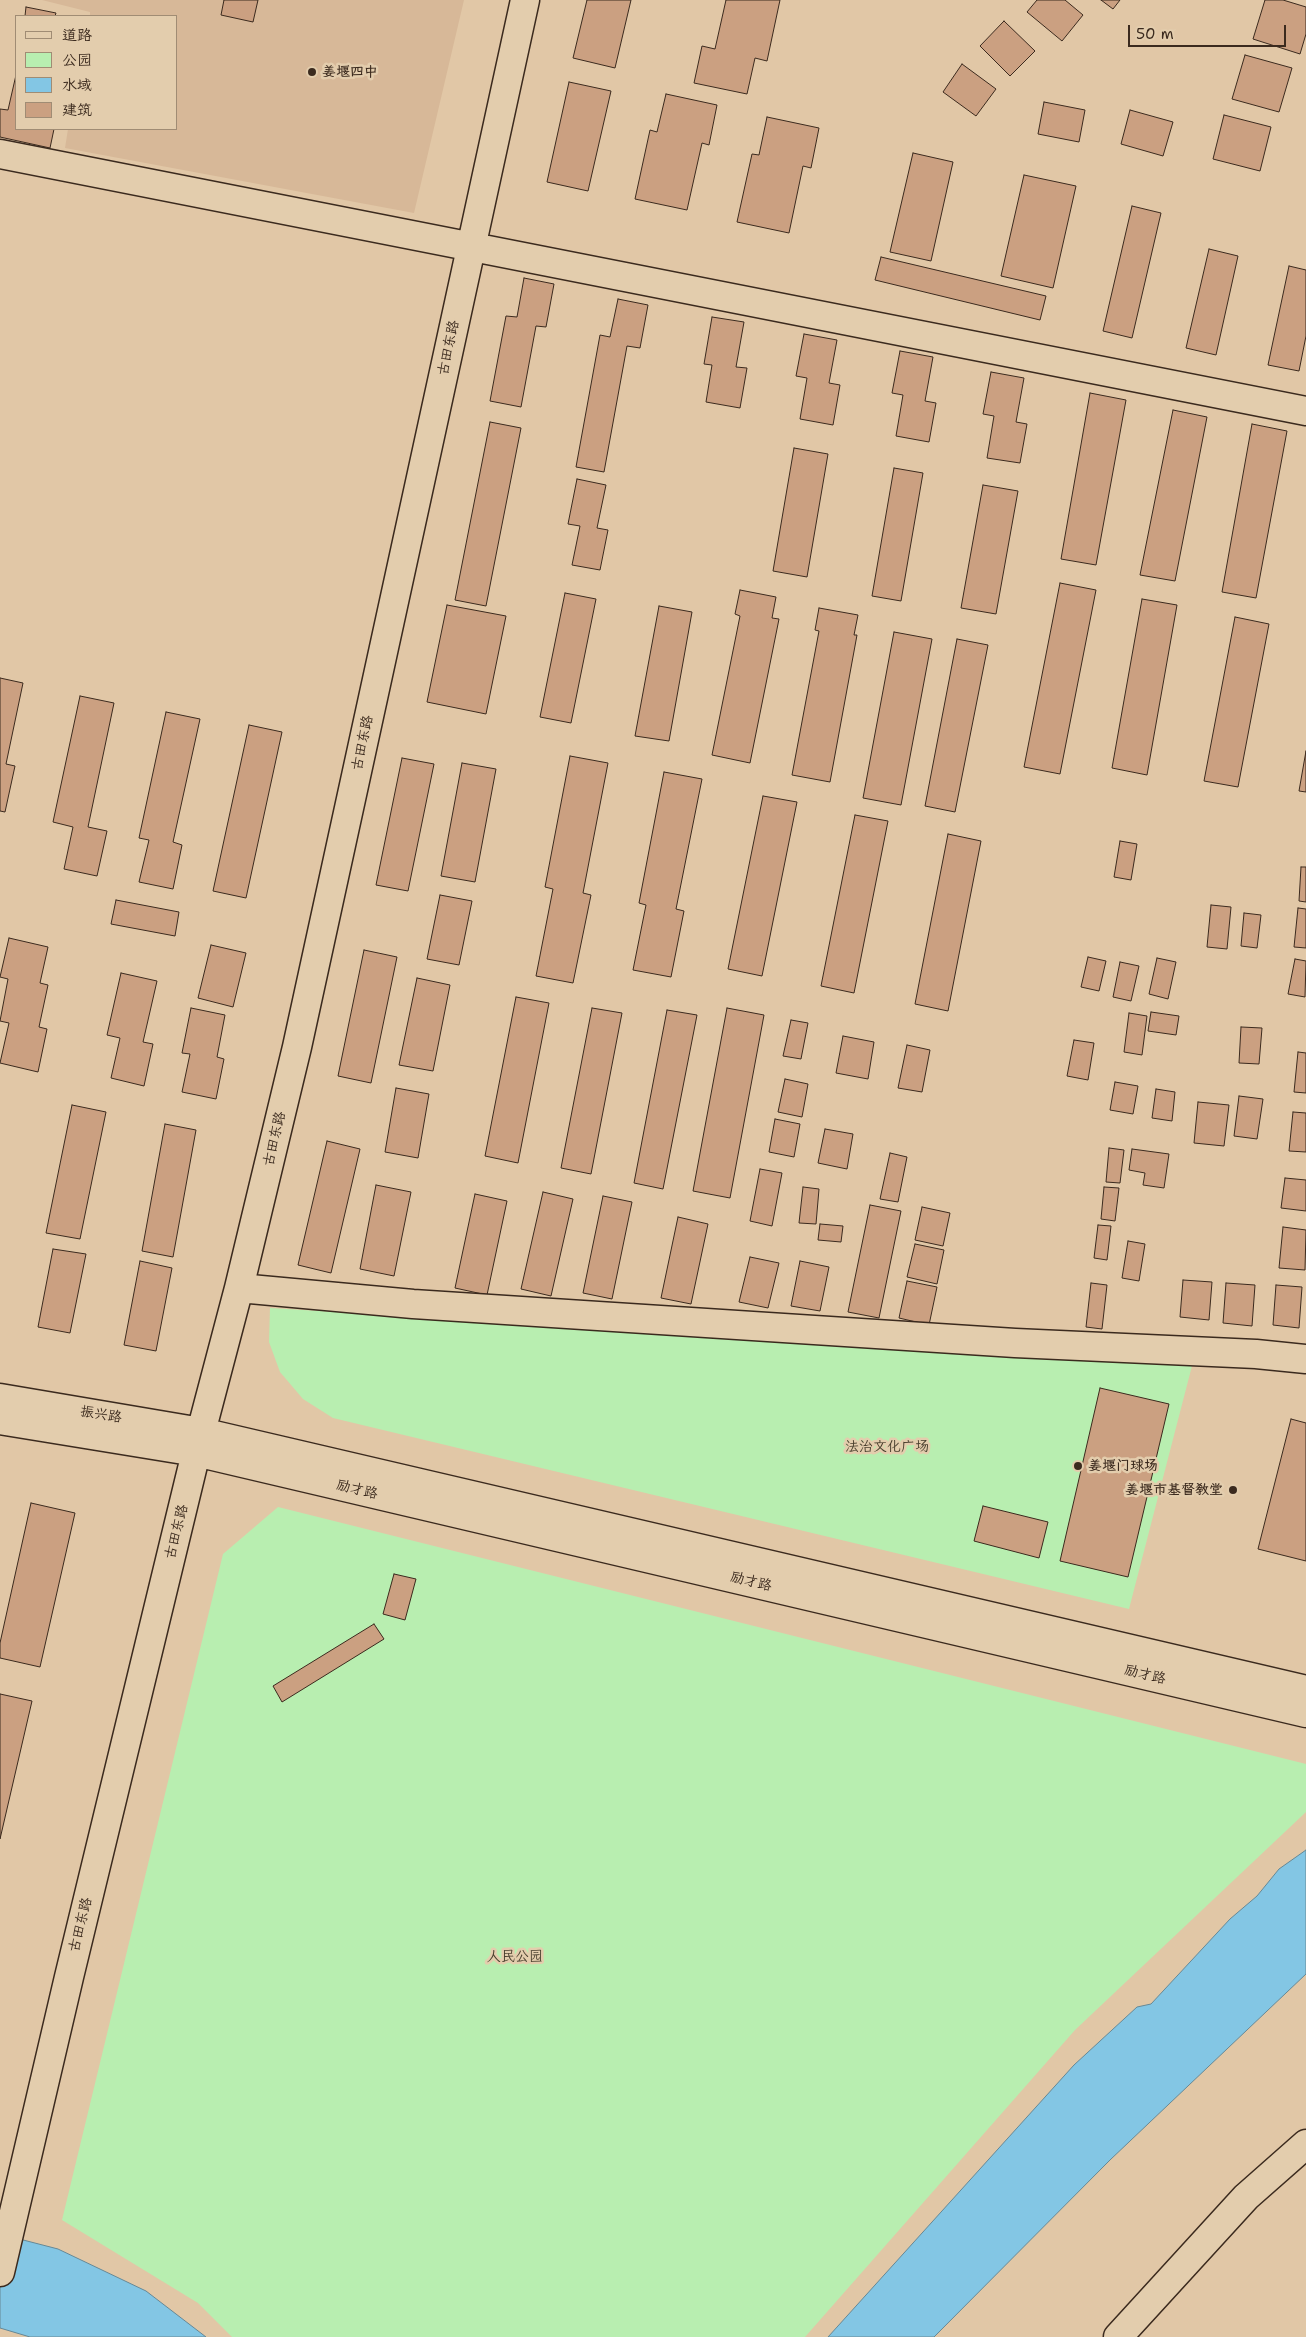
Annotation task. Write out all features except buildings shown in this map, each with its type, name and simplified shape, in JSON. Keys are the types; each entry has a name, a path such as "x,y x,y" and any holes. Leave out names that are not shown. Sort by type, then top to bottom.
{"street":[{"name":"古田东路","path":"0,2272 69,1976 199,1442 240,1288 296,1047 525,0"},
{"path":"0,154 1306,411"},
{"path":"240,1288 413,1304 1015,1343 1256,1354 1306,1359"},
{"name":"振兴路","path":"0,1398 199,1442"},
{"name":"振兴路","path":"0,1420 199,1442"},
{"name":"励才路","path":"199,1442 1306,1690"},
{"name":"励才路","path":"199,1442 1306,1712"},
{"path":"1132,2334 1246,2197 1306,2144"}],"shaded area":[{"name":"姜堰四中","path":"42,0 464,0 414,213 65,148 68,130 178,130 178,15 90,15 90,12"}],"green space":[{"name":"法治文化广场","path":"270,1308 1193,1362 1129,1609 333,1418 303,1399 280,1372 269,1342"},
{"name":"人民公园","path":"278,1507 1306,1764 1306,1812 1075,2030 805,2337 232,2337 198,2303 62,2220 223,1554"}],"water":[{"path":"1306,1850 1306,1974 1110,2160 934,2337 828,2337 1074,2065 1137,2007 1151,2004 1230,1919 1257,1896 1279,1869"},
{"path":"0,2234 58,2249 146,2291 206,2337 30,2337 0,2328"}],"place":[{"name":"姜堰四中","path":"312,72"},
{"name":"姜堰门球场","path":"1078,1466"},
{"name":"姜堰市基督教堂","path":"1233,1490"}]}
